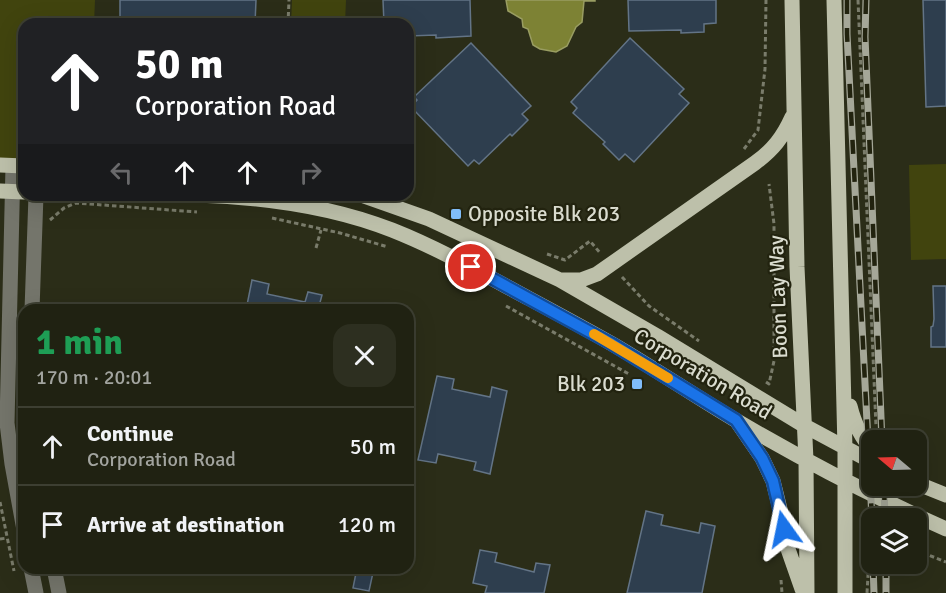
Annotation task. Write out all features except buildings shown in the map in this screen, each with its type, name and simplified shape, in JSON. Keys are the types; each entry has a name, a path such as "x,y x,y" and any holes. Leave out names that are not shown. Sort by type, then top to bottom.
{"main road":[{"name":"Boon Lay Way","path":"792,0 797,267 806,460 805,593"},
{"path":"834,0 844,386 845,593"},
{"path":"560,280 580,280 597,274 755,163 770,152 785,134 794,112"},
{"name":"Corporation Road","path":"280,201 337,213 391,230 451,256 612,344 736,420 845,482 946,529"},
{"name":"Corporation Road","path":"378,201 429,219 560,280 805,426 861,457"},
{"path":"844,386 854,422 861,435"},
{"path":"736,420 762,458 773,481 788,549 805,593"},
{"path":"927,487 946,495"}],"street":[{"path":"12,166 7,423 18,497"},
{"path":"32,304 36,201"},
{"path":"32,574 36,593"},
{"path":"55,574 59,593"}],"path":[{"path":"288,18 289,0"},
{"path":"744,150 758,130 765,69 766,0"},
{"path":"858,0 874,430"},
{"path":"769,184 774,224 774,361 769,384"},
{"path":"35,231 76,203 204,213"},
{"path":"51,207 59,213"},
{"path":"262,216 321,229 396,250"},
{"path":"316,248 321,229"},
{"path":"500,303 630,375"},
{"path":"0,502 15,577"},
{"path":"0,539 7,537"},
{"path":"927,554 946,562"},
{"path":"867,593 868,574"}],"shaded area":[{"path":"0,0 95,0 94,18 18,18 18,166 0,164"},
{"path":"292,0 346,0 345,18 291,18"},
{"path":"506,0 595,1 584,1 582,22 576,27 567,46 556,52 533,45 528,29 523,27 522,19 508,11"},
{"path":"946,164 946,259 911,260 909,165"}],"railway":[{"path":"847,0 871,508"},
{"path":"866,0 865,37 882,430"},
{"path":"884,496 885,508"},
{"path":"873,574 874,593"},
{"path":"886,574 886,593"}],"slow traffic":[{"path":"594,334 668,378"}],"place":[{"name":"Opposite Blk 203","path":"456,214"},
{"name":"Blk 203","path":"637,384"}],"route":[{"path":"471,267 612,344 736,420 762,458 773,481 784,529"}]}
